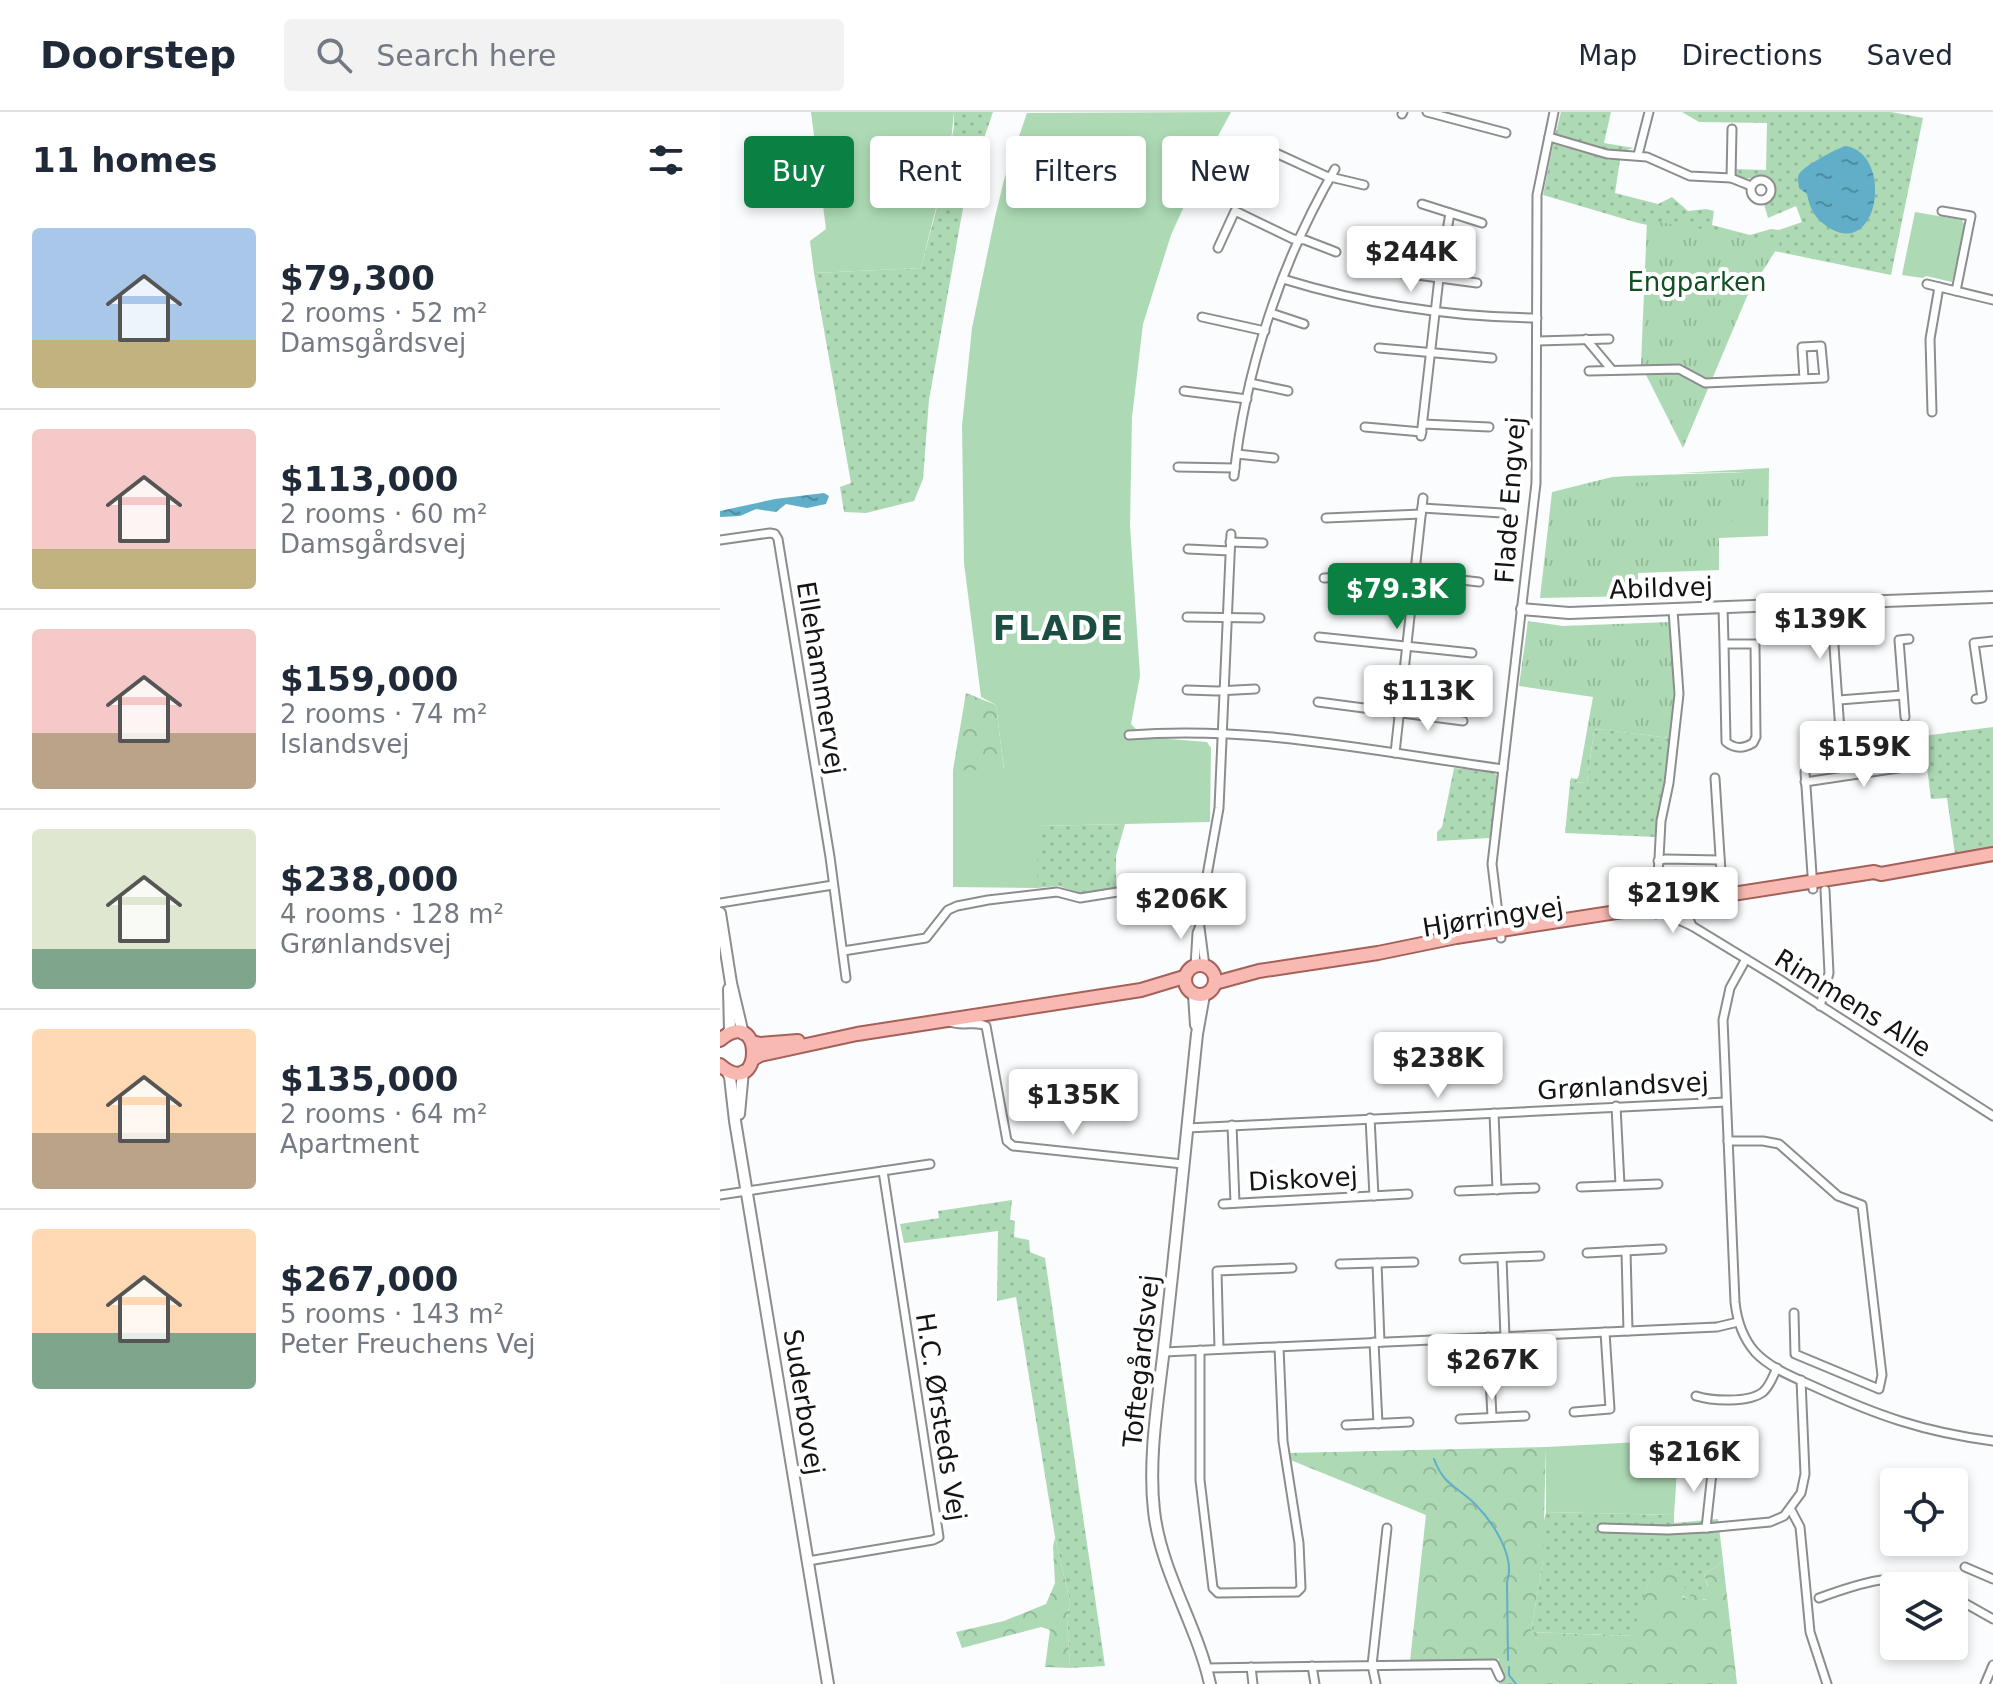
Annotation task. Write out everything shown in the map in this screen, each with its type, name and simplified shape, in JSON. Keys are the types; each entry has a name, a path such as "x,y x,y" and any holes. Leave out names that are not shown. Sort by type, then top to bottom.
{"main road":[{"name":"Hjørringvej","path":"1207,972 1259,971 1817,887 1874,872 1881,874 1993,854"},
{"name":"Hjørringvej","path":"1930,866 1962,867 1993,862"},
{"path":"1192,989 1207,972"},
{"path":"724,1068 743,1071 760,1055 817,1041 1141,990 1211,991 1207,972"},
{"path":"724,1037 748,1038 760,1044 817,1041"},
{"path":"748,1038 755,1058"}],"street":[{"path":"1427,112 1506,133"},
{"name":"Flade Engvej","path":"1501,934 1492,864 1536,483 1537,195 1554,112"},
{"path":"1638,155 1649,112"},
{"path":"1731,178 1732,129"},
{"path":"1549,137 1607,154 1638,155 1657,160 1690,176 1731,178 1751,186"},
{"path":"1279,153 1364,185"},
{"path":"1178,467 1235,472 1250,383 1265,331 1299,240 1333,173"},
{"path":"1422,204 1482,223"},
{"path":"1218,248 1235,211 1265,227 1336,252"},
{"path":"1942,211 1971,216 1956,291"},
{"path":"1422,431 1439,278 1450,213"},
{"path":"1402,273 1477,283"},
{"path":"1283,279 1361,300 1435,313 1537,318"},
{"path":"1927,284 1993,300"},
{"path":"1932,412 1930,339 1939,287"},
{"path":"1271,313 1304,324"},
{"path":"1202,317 1265,331"},
{"path":"1586,339 1612,370"},
{"path":"1537,341 1609,339"},
{"path":"1589,371 1679,369 1705,383 1804,379 1824,378 1821,346 1802,347 1804,379"},
{"path":"1379,348 1492,358"},
{"path":"1250,383 1288,391"},
{"path":"1184,391 1247,399"},
{"path":"1365,427 1422,431 1489,427"},
{"path":"1237,454 1274,458"},
{"path":"1395,753 1423,498"},
{"path":"1326,518 1422,511 1502,513"},
{"name":"Ellehammervej","path":"720,540 770,533 778,539 846,978"},
{"path":"1207,972 1199,928 1219,808 1230,538 1263,543"},
{"path":"1188,549 1230,551"},
{"path":"1324,578 1415,575 1479,582"},
{"name":"Abildvej","path":"1522,609 1569,613 1993,597"},
{"path":"1831,604 1840,731 1831,732"},
{"path":"1723,608 1726,742 1742,748 1753,743 1756,737 1755,644 1724,644"},
{"path":"1662,909 1658,861 1679,694 1673,610"},
{"path":"1187,617 1260,618"},
{"path":"1319,637 1472,653"},
{"path":"1905,717 1899,640 1909,639"},
{"path":"1976,699 1982,698 1974,643 1993,641"},
{"path":"1187,690 1255,689"},
{"path":"1839,700 1903,695"},
{"path":"1318,702 1463,721"},
{"path":"1129,735 1175,731 1221,732 1316,740 1503,769"},
{"path":"1805,782 1918,765"},
{"path":"1805,772 1829,973 1820,1006"},
{"path":"1715,778 1722,900"},
{"path":"1658,861 1720,860"},
{"path":"843,951 926,938 948,910 988,900 1057,892 1080,898 1168,884 1204,890"},
{"path":"720,903 833,885"},
{"path":"1690,905 1692,926"},
{"name":"Rimmens Alle","path":"1662,909 1993,1116"},
{"path":"720,913 731,983 748,1038"},
{"path":"1746,959 1730,988 1723,1013 1738,1322 1754,1351 1801,1380 1889,1420 1933,1432 1993,1441"},
{"path":"724,1037 730,1030 731,983"},
{"name":"Toftegårdsvej","path":"1192,989 1197,1034 1154,1448 1154,1514 1169,1568 1210,1684"},
{"path":"946,1021 959,1026 984,1025 996,1073 1007,1141 1013,1146 1183,1164"},
{"name":"Suderbovej","path":"724,1068 737,1128 828,1684"},
{"name":"Suderbovej","path":"737,1128 743,1071"},
{"name":"Grønlandsvej","path":"1187,1128 1726,1102"},
{"path":"1616,1106 1620,1185"},
{"path":"1494,1113 1497,1190"},
{"name":"Diskovej","path":"1370,1118 1374,1196"},
{"name":"Diskovej","path":"1232,1125 1235,1203"},
{"path":"1728,1141 1779,1144 1838,1196 1862,1205 1882,1375 1879,1389 1795,1354 1794,1313"},
{"path":"720,1195 930,1164"},
{"name":"H.C. Ørsteds Vej","path":"808,1561 939,1537 883,1171"},
{"path":"1581,1187 1658,1184"},
{"path":"1459,1191 1535,1188"},
{"name":"Diskovej","path":"1223,1204 1408,1194"},
{"path":"1587,1253 1662,1249"},
{"path":"1626,1251 1628,1331"},
{"path":"1464,1259 1540,1256"},
{"path":"1502,1258 1505,1337"},
{"path":"1340,1264 1414,1262"},
{"path":"1377,1263 1378,1424"},
{"path":"1219,1349 1217,1271 1292,1268"},
{"path":"1164,1352 1717,1327 1738,1322"},
{"path":"1574,1412 1610,1409 1605,1332"},
{"path":"1488,1337 1492,1417"},
{"path":"1200,1350 1200,1480 1213,1588 1218,1593 1297,1592 1301,1588 1299,1543 1283,1441 1279,1347"},
{"path":"1696,1396 1706,1399 1757,1395 1769,1385 1777,1368"},
{"path":"1602,1528 1668,1530 1770,1522 1791,1510 1801,1493 1805,1474 1801,1380"},
{"path":"1460,1419 1525,1416"},
{"path":"1346,1425 1409,1422"},
{"path":"1706,1528 1713,1464"},
{"path":"1791,1510 1800,1527 1807,1619 1827,1684"},
{"path":"1376,1684 1372,1665 1387,1528"},
{"path":"1965,1567 1993,1579"},
{"path":"1819,1598 1880,1581"},
{"path":"1968,1605 1993,1619"},
{"path":"1206,1668 1494,1664 1500,1677"},
{"path":"1985,1684 1993,1665"},
{"path":"1312,1666 1315,1684"},
{"path":"1251,1667 1253,1684"}],"green space":[{"path":"811,112 954,112 952,136 870,136 870,208 936,208 921,268 814,273 810,241 826,229 823,208 854,208 854,136 814,136"},
{"path":"954,112 993,112 985,136 952,136"},
{"path":"1231,112 1218,136 1162,136 1162,208 1183,208 1171,235 1143,324 1132,417 1130,526 1140,676 1131,724 1144,737 1207,742 1211,748 1210,822 1038,826 1037,888 953,887 953,770 1004,770 996,705 981,697 964,563 962,426 972,328 1004,180 1006,174 1006,208 1146,208 1146,136 1019,136 1027,113"},
{"path":"1561,112 1611,112 1604,143 1634,148 1616,153 1555,136"},
{"path":"1682,112 1891,112 1923,118 1891,275 1638,223 1543,195 1553,144 1620,160 1615,193 1658,204 1672,197 1688,211 1714,211 1712,225 1750,235 1802,222 1796,206 1768,218 1764,204 1773,194 1770,180 1760,176 1742,178 1732,171 1766,170 1767,123 1699,122"},
{"path":"937,208 963,208 929,400 923,479 914,501 866,513 844,512 840,487 851,483 814,273 921,268"},
{"path":"1915,212 1962,220 1965,226 1952,282 1902,275"},
{"name":"Engparken","path":"1647,220 1781,242 1748,294 1683,448 1641,365"},
{"path":"1769,468 1768,536 1719,538 1719,570 1638,573 1638,596 1540,598 1552,492 1612,477 1627,476 1627,482 1750,472 1680,473"},
{"path":"1751,472 1751,479 1627,483 1627,476"},
{"path":"1760,489 1762,534 1732,535 1731,490"},
{"path":"1528,621 1563,626 1670,622 1674,701 1670,738 1597,729 1594,731 1587,782 1570,783 1571,778 1577,779 1579,775 1593,697 1519,686"},
{"path":"966,693 996,705 1004,771 953,770"},
{"path":"1993,727 1993,847 1955,854 1947,798 1931,799 1923,736"},
{"path":"1594,731 1670,738 1656,837 1565,833 1570,783 1587,782"},
{"path":"1454,768 1493,772 1497,776 1490,838 1437,841"},
{"path":"1125,824 1116,856 1116,889 1078,893 1059,886 1037,888 1037,826"},
{"path":"1012,1200 1010,1220 1015,1221 1014,1237 1029,1240 1030,1252 1045,1258 1105,1666 1070,1668 1067,1618 1070,1602 1055,1537 1016,1297 997,1301 998,1231 904,1243 900,1224 939,1218 938,1211"},
{"path":"1679,1440 1674,1515 1546,1512 1546,1447"},
{"path":"1546,1447 1543,1560 1531,1632 1632,1636 1650,1577 1671,1565 1676,1579 1681,1579 1686,1590 1682,1597 1688,1598 1698,1593 1703,1600 1707,1599 1704,1592 1708,1586 1704,1575 1723,1561 1737,1684 1499,1684 1499,1659 1410,1661 1426,1515 1288,1459 1288,1453"},
{"path":"1546,1512 1674,1515 1674,1523 1718,1519 1723,1561 1704,1575 1708,1587 1707,1599 1684,1597 1650,1577 1633,1636 1531,1632 1543,1560 1542,1529"},
{"path":"1055,1537 1070,1602 1067,1618 1070,1668 1045,1667 1050,1630 1041,1627 962,1648 956,1632 1004,1621 1046,1604 1055,1583"}],"water":[{"path":"1846,146 1861,153 1870,166 1875,183 1870,217 1861,229 1848,234 1821,222 1812,210 1807,194 1799,188 1798,179 1807,167"},
{"path":"824,493 829,496 826,504 807,508 786,504 776,512 756,509 740,516 720,517 720,511 775,499"}],"waterway":[{"path":"1434,1459 1447,1480 1489,1520 1506,1551 1509,1572 1508,1660"},
{"path":"1509,1667 1509,1675 1516,1684"}],"district":[{"name":"FLADE","path":"1059,628"}]}
